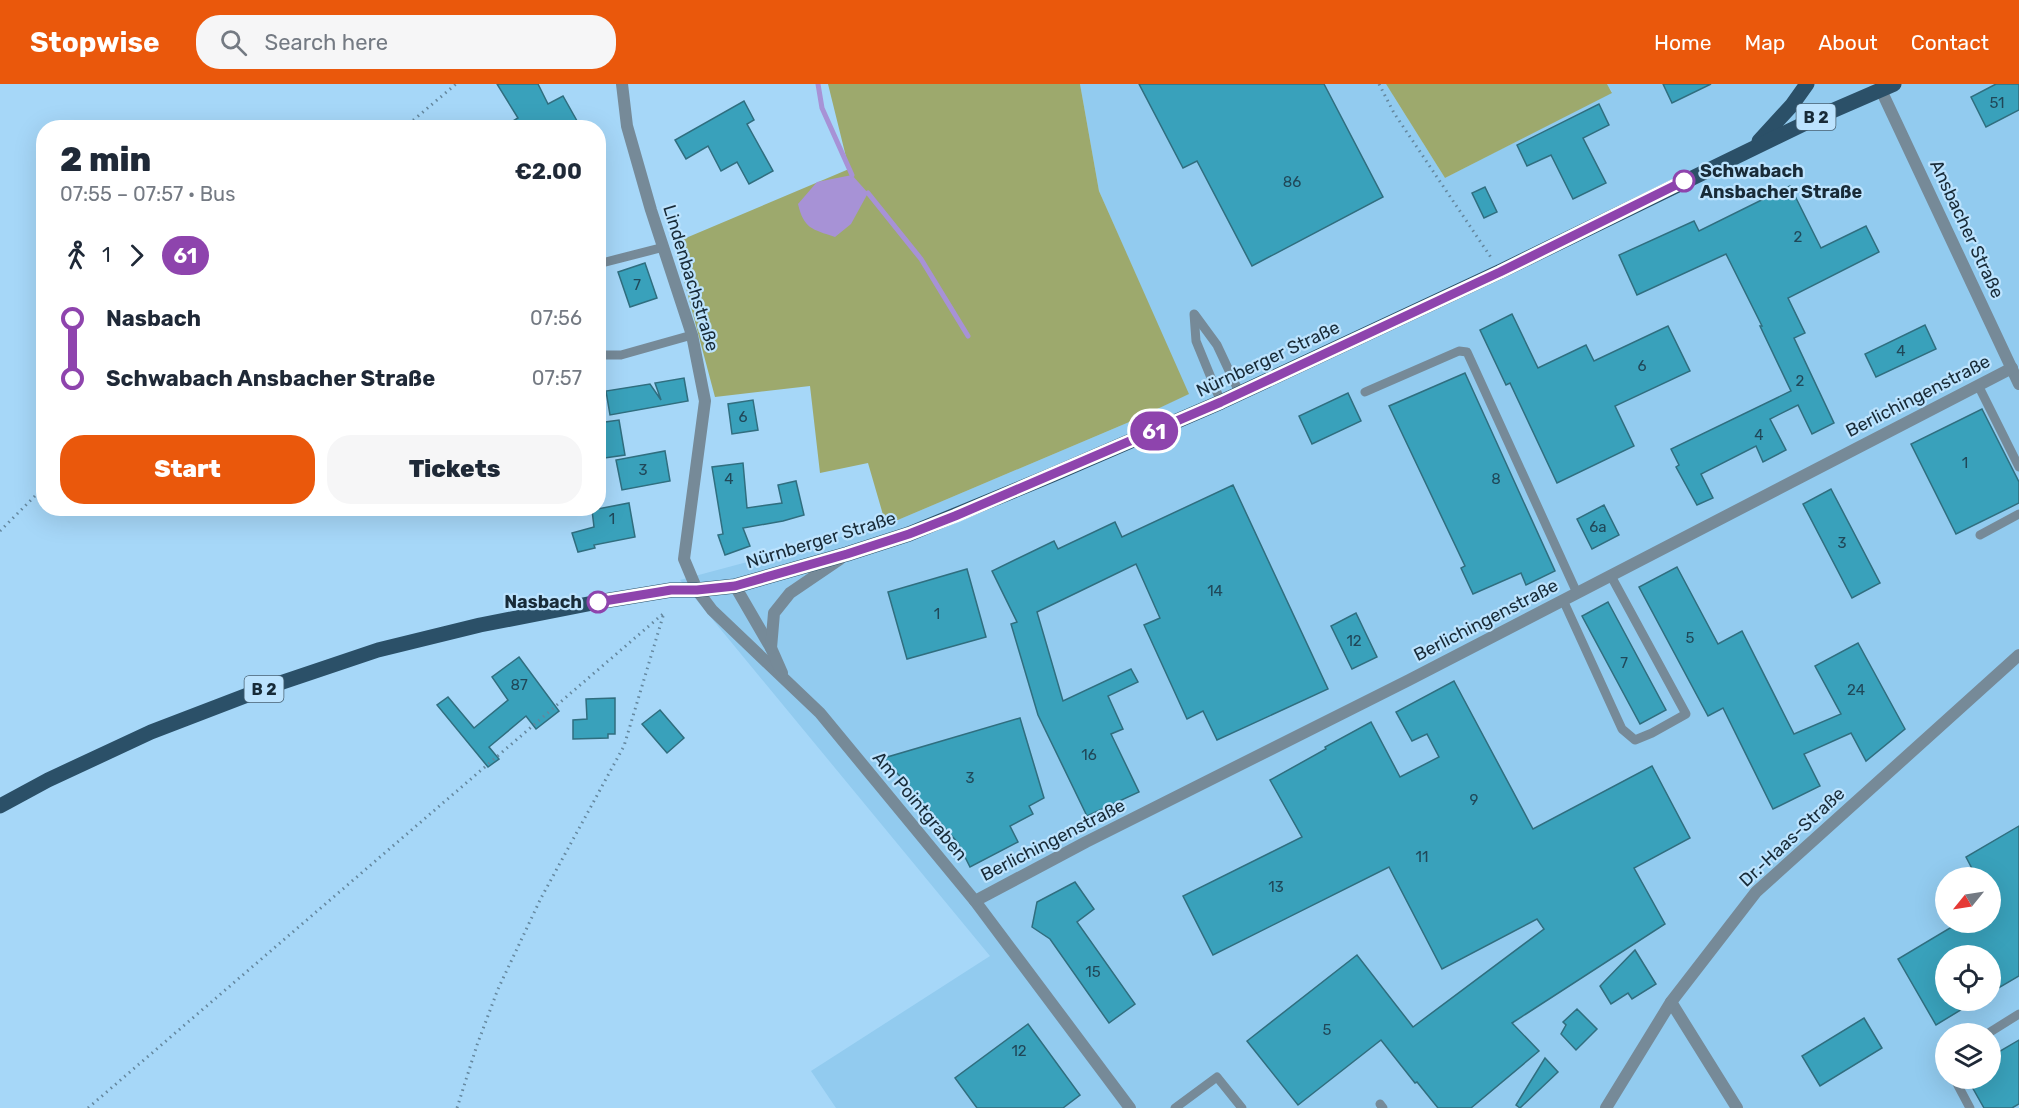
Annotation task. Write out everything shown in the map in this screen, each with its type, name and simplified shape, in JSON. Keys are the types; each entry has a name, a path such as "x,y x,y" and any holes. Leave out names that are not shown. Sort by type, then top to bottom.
{"main road":[{"path":"1753,148 1792,105 1807,84"},
{"name":"Nürnberger Straße","path":"0,806 48,780 151,732 292,679 378,650 480,625 598,602 671,590 735,586 909,534 1221,402 1500,272 1884,86"}],"street":[{"name":"Lindenbachstraße","path":"622,84 627,126 692,335 705,401 684,559 697,590"},
{"name":"Ansbacher Straße","path":"1884,86 2016,376"},
{"name":"Berlichingenstraße","path":"975,901 1978,386 2016,376"},
{"name":"Am Pointgraben","path":"771,648 774,613 790,593 847,554"},
{"name":"Am Pointgraben","path":"735,586 771,648 783,677"},
{"name":"Am Pointgraben","path":"697,590 712,610 820,713 975,901 1130,1108"},
{"name":"Dr.-Haas-Straße","path":"1606,1108 1671,1002 1756,892 2019,655"},
{"path":"1671,1002 1737,1108"}],"lane":[{"path":"606,262 664,247"},
{"path":"1221,402 1196,341 1194,314 1217,345 1240,393"},
{"path":"606,355 621,355 692,335"},
{"path":"1365,392 1458,351 1467,352 1577,593"},
{"path":"1978,386 2019,467"},
{"path":"1980,535 2019,514"},
{"path":"1563,600 1622,729 1635,740 1652,733 1686,714 1611,576"},
{"path":"2001,1025 2019,1014"},
{"path":"1175,1108 1217,1077 1242,1108"},
{"path":"1960,1089 1970,1108"}],"path":[{"path":"413,120 456,84"},
{"path":"1378,84 1394,113 1500,272"},
{"path":"0,531 36,495"},
{"path":"88,1108 664,613 624,746 541,898 498,989 457,1108"}],"shaded area":[{"path":"1080,84 1386,84 1445,178 1612,92 1607,84 2019,84 2019,1108 836,1108 811,1071 990,956 680,580 886,525 1134,420 1188,394 1099,191"},
{"path":"852,175 868,193 851,224 835,237 810,227 803,219 798,204 817,182"}],"green space":[{"path":"828,84 1080,84 1099,191 1189,394 1134,420 886,525 868,463 820,473 810,386 715,397 674,243 849,169"},
{"path":"1386,84 1607,84 1612,93 1445,178"}],"building":[{"path":"497,84 538,84 548,104 563,96 576,120 515,120 518,118"},
{"path":"1139,84 1324,84 1383,197 1252,266 1197,161 1183,168"},
{"path":"1663,84 1711,84 1672,103"},
{"path":"1996,84 2019,84 2019,110 1986,127 1971,97"},
{"path":"744,101 754,120 747,124 773,171 749,184 737,162 721,171 708,146 686,159 675,140"},
{"path":"1599,104 1609,125 1583,138 1606,183 1573,199 1551,155 1527,166 1517,145"},
{"path":"1790,186 1821,248 1866,226 1879,252 1788,298 1805,333 1794,338 1834,423 1812,434 1798,405 1770,419 1786,450 1763,462 1756,446 1701,474 1713,498 1697,505 1676,467 1679,465 1671,449 1791,391 1726,254 1637,295 1619,255 1694,221 1699,231"},
{"path":"1485,187 1497,212 1484,218 1472,193"},
{"path":"645,263 657,298 630,307 618,272"},
{"path":"1512,314 1538,368 1586,345 1594,361 1668,326 1690,371 1615,406 1634,446 1557,483 1510,383 1506,385 1480,330"},
{"path":"1925,325 1936,349 1876,377 1865,354"},
{"path":"1465,373 1555,571 1526,585 1521,573 1473,594 1461,568 1465,566 1389,406"},
{"path":"684,378 688,401 610,415 606,391 650,384 661,400 655,383"},
{"path":"1348,393 1361,421 1312,444 1299,416"},
{"path":"753,400 758,430 732,434 728,404"},
{"path":"1982,409 2019,482 2019,503 1956,534 1911,444"},
{"path":"619,420 625,455 606,458 606,422"},
{"path":"665,451 670,481 622,490 616,460"},
{"path":"743,463 747,508 782,503 778,485 796,481 804,515 743,528 750,546 725,555 718,535 723,534 712,467"},
{"path":"1233,485 1328,689 1217,740 1203,711 1187,719 1144,625 1160,618 1136,564 1037,612 1063,701 1131,669 1138,682 1108,696 1123,729 1111,734 1139,792 1087,816 1038,715 1011,624 1017,622 992,571 1054,541 1058,549 1115,522 1122,537"},
{"path":"1831,489 1880,583 1852,598 1803,504"},
{"path":"629,503 635,537 594,545 595,548 578,552 572,533 594,527 593,516 606,516 606,507"},
{"path":"1604,505 1619,535 1592,549 1577,519"},
{"path":"1677,567 1718,644 1742,631 1794,734 1841,714 1815,666 1858,643 1905,729 1866,761 1851,733 1804,754 1820,786 1773,809 1723,708 1708,716 1639,587"},
{"path":"967,569 986,637 907,659 888,592"},
{"path":"1608,602 1666,710 1640,724 1582,616"},
{"path":"1356,613 1377,657 1352,669 1331,626"},
{"path":"519,657 559,711 536,729 526,716 489,747 499,759 488,767 437,705 448,697 474,728 508,700 492,677"},
{"path":"1454,681 1533,829 1652,766 1690,838 1634,868 1665,924 1512,1023 1539,1051 1471,1108 1438,1108 1381,1040 1298,1105 1247,1041 1357,955 1413,1027 1544,929 1537,919 1442,969 1389,867 1213,955 1183,896 1302,837 1270,780 1371,722 1400,777 1439,757 1427,734 1412,741 1396,712"},
{"path":"615,698 615,734 608,734 608,738 573,739 573,720 587,719 586,699"},
{"path":"660,710 684,738 667,753 642,724"},
{"path":"1020,718 1044,798 1029,806 1033,814 1010,826 1018,842 970,867 958,843 884,758"},
{"path":"2019,826 2019,976 2001,987 2001,945 1935,945 1935,1011 1959,1011 1935,1023 1898,959 1942,933 2001,933 2001,867 1971,867 1966,857"},
{"path":"1075,882 1094,909 1077,922 1135,1004 1109,1023 1050,939 1032,927 1037,902"},
{"path":"1635,950 1656,984 1632,999 1628,993 1611,1004 1600,986"},
{"path":"1577,1009 1597,1029 1576,1050 1561,1034 1566,1025 1563,1022"},
{"path":"1864,1018 1882,1048 1820,1086 1802,1056"},
{"path":"1028,1024 1080,1095 1063,1108 977,1108 955,1078"},
{"path":"2019,1040 2019,1104 2012,1108 1984,1108 1973,1089 2001,1089 2001,1051"},
{"path":"1545,1058 1558,1072 1520,1108 1516,1105"}],"waterway":[{"path":"818,84 822,108 852,175"},
{"path":"868,193 921,259 968,336"}],"bus line":[{"name":"61","path":"598,602 671,590 735,586 909,534 1221,402 1500,272 1684,181"}],"place":[{"name":"Schwabach Ansbacher Straße","path":"1684,181"},
{"name":"Nasbach","path":"598,602"}]}
